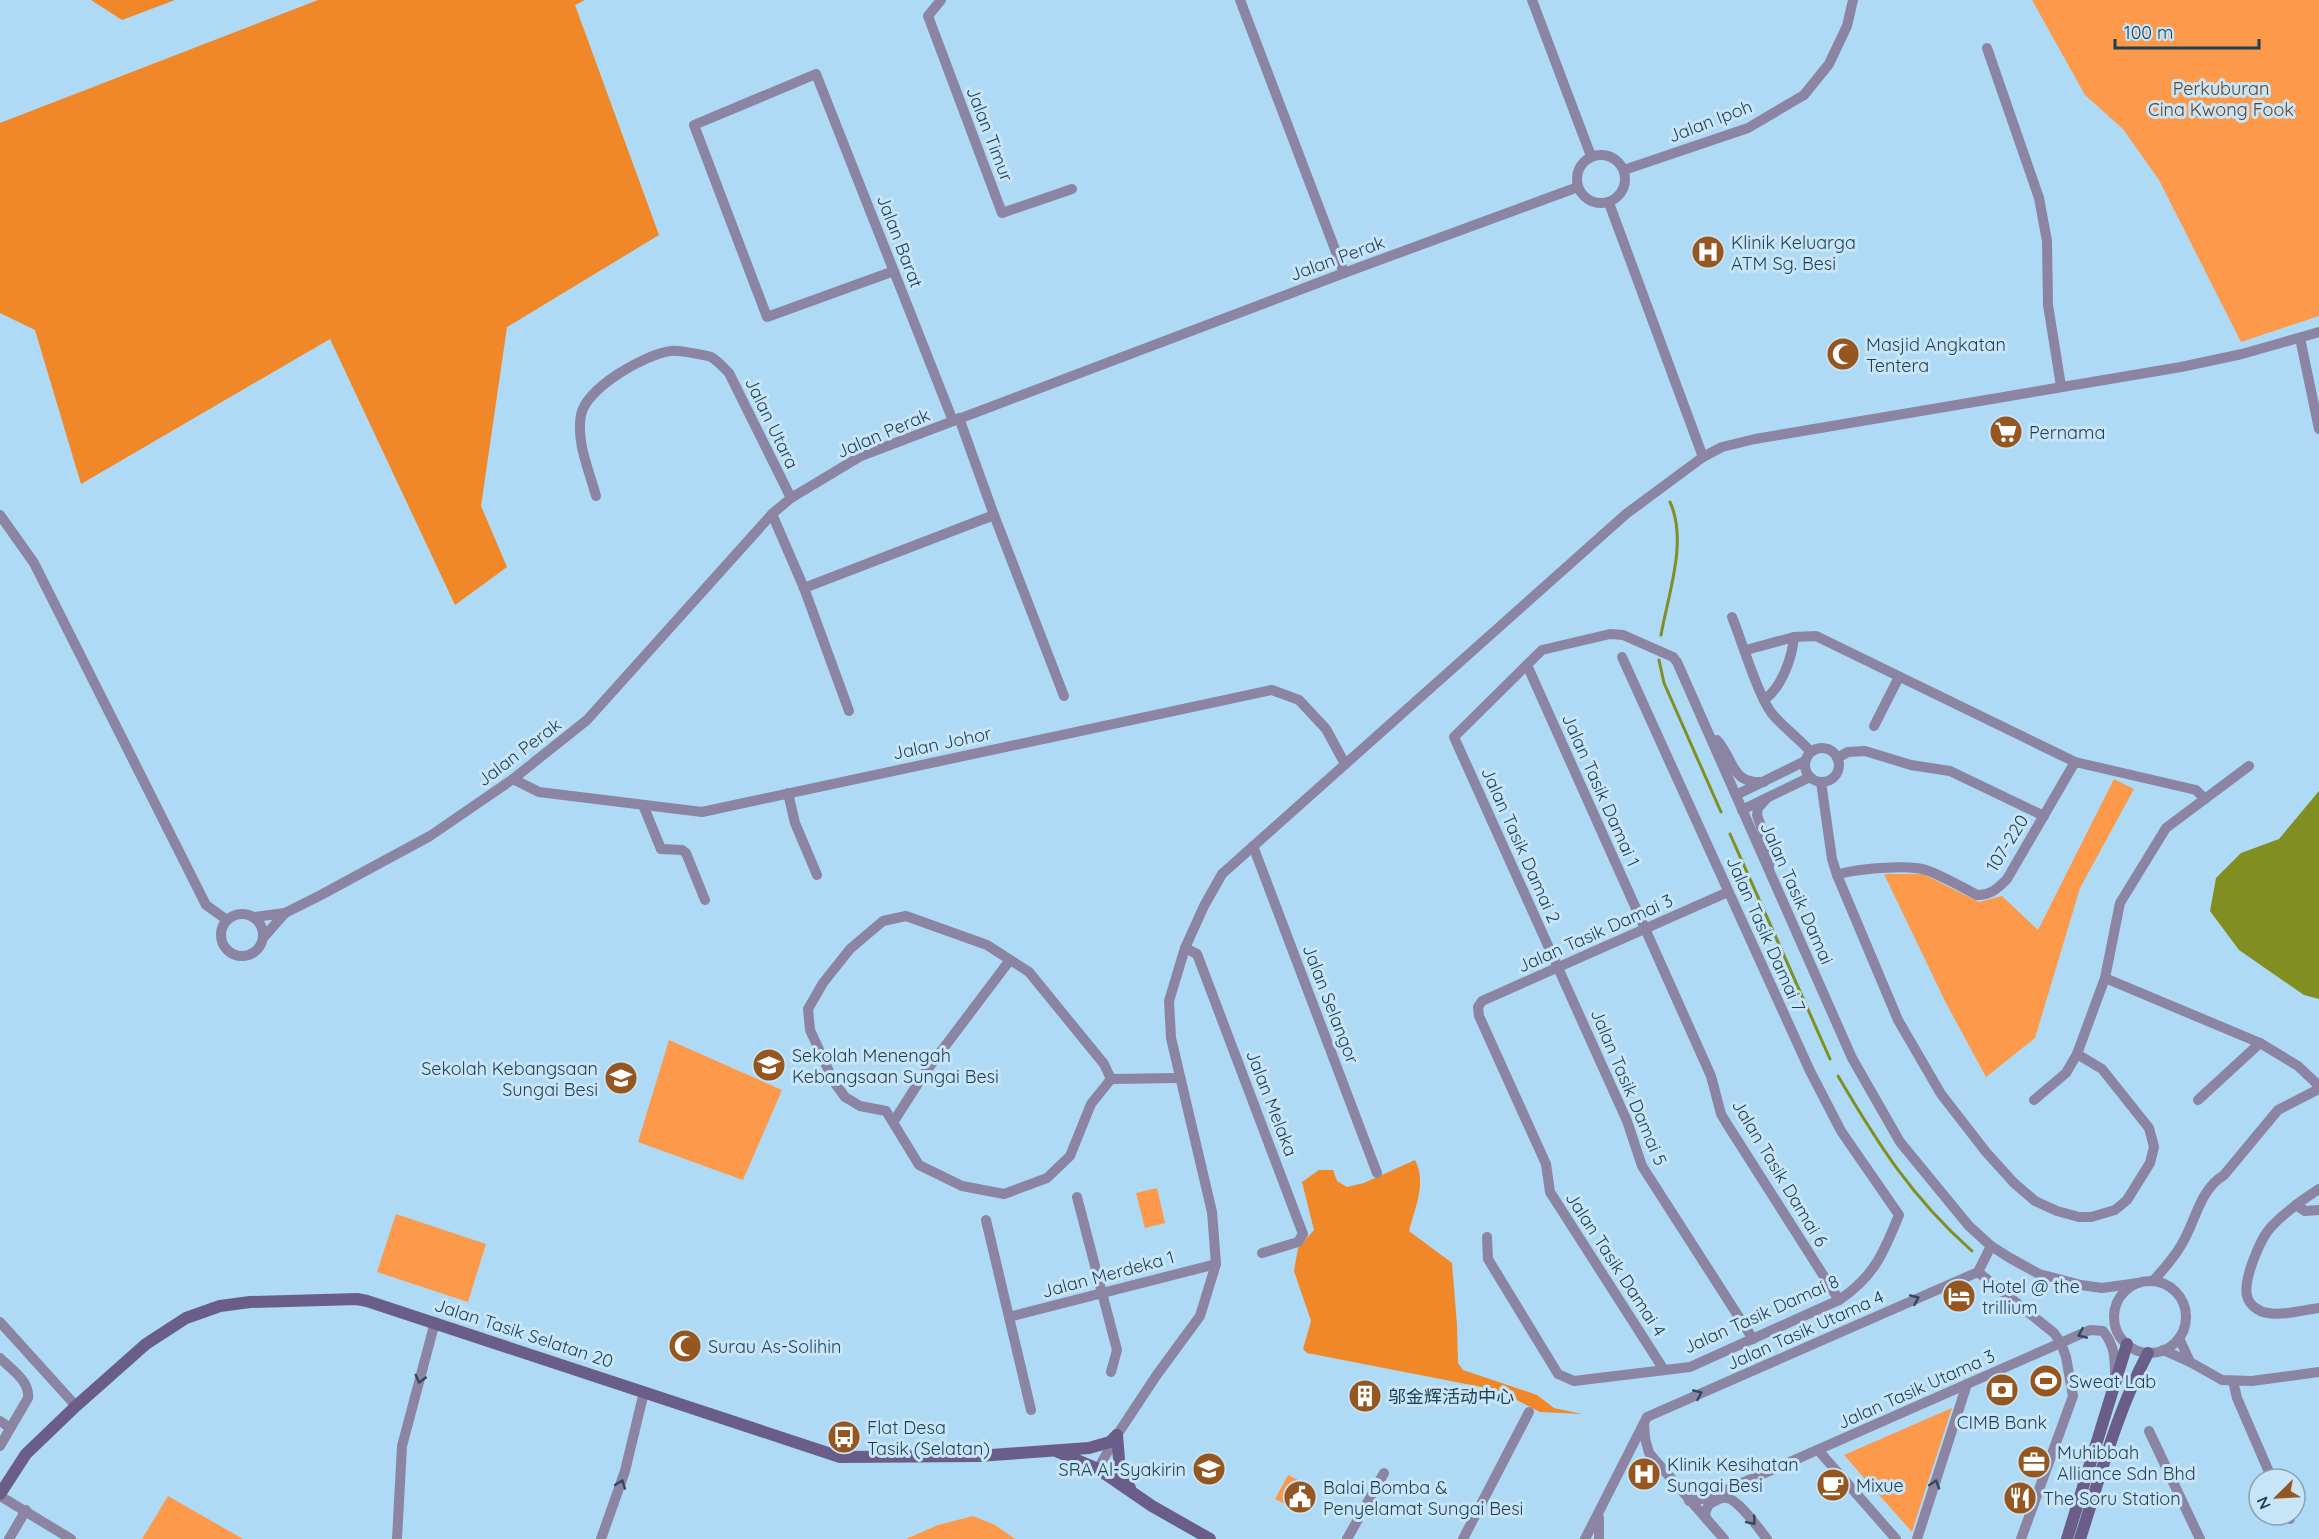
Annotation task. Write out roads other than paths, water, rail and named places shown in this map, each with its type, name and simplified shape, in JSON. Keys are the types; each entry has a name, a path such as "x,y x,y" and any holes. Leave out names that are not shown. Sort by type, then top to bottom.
{"street":[{"name":"Jalan Timur","path":"941,0 928,16 1002,213 1072,189"},
{"path":"1240,0 1344,273"},
{"path":"1532,0 1591,156"},
{"name":"Jalan Ipoh","path":"1624,170 1748,128 1804,95 1829,64 1847,26 1852,0"},
{"path":"1987,48 2039,198 2047,241 2048,305 2061,386"},
{"name":"Jalan Barat","path":"894,271 767,317 694,125 816,74 956,420 1064,696"},
{"path":"1591,156 1612,157 1620,162 1624,170 1626,184 1623,191 1609,203 1592,202 1585,198 1578,187 1577,173 1591,156"},
{"name":"Jalan Perak","path":"255,917 285,913 430,836 513,779 587,720 772,514 790,498 861,456 1578,187"},
{"path":"1609,203 1703,457"},
{"path":"1098,1469 1117,1435 1156,1376 1200,1316 1216,1264 1212,1212 1179,1078 1171,1038 1169,1001 1185,948 1222,874 1650,495 1703,457 1722,447 1797,430 2232,357 2319,332"},
{"path":"2300,338 2319,429"},
{"name":"Jalan Utara","path":"596,496 580,442 581,415 585,402 609,378 650,357 671,350 712,357 729,373 790,498"},
{"path":"772,514 804,588 849,711"},
{"path":"0,515 34,563 206,905 227,920"},
{"path":"804,588 993,515"},
{"path":"1732,617 1764,700 1773,716 1795,734 1808,757 1805,767 1815,780 1837,875 1898,1020 1941,1094 1986,1152 2035,1202 2079,1217 2091,1217 2115,1210 2127,1200 2150,1163 2154,1148 2149,1128 2102,1069 2077,1054"},
{"name":"Jalan Tasik Damai","path":"1454,736 1542,650 1610,634 1623,635 1673,657 1852,1058 1900,1142 1969,1226 1991,1246 2010,1258 2039,1274 2061,1281 2102,1288 2138,1283"},
{"path":"1746,650 1794,637 1816,636 2075,762 2196,790 2205,799"},
{"path":"1764,700 1773,693 1792,654 1794,637"},
{"name":"Jalan Tasik Damai 7","path":"1622,657 1810,1071 1841,1131 1899,1215"},
{"name":"Jalan Tasik Damai 1","path":"1527,665 1644,929"},
{"path":"1874,726 1899,677"},
{"name":"Jalan Johor","path":"513,779 539,792 702,812 1272,690 1299,700 1326,729 1345,764"},
{"path":"1706,728 1720,743 1740,778 1751,783 1764,782"},
{"name":"Jalan Tasik Damai 2","path":"1454,736 1558,967"},
{"path":"1736,795 1826,748 1837,758 1839,768 1834,777 1815,780 1742,810"},
{"path":"1837,758 1848,752 1865,751 1911,765 1950,771 2044,816"},
{"name":"107-220","path":"1837,875 1848,870 1913,867 1924,869 1977,895 1986,895 1995,891 2007,879 2075,762"},
{"path":"2034,1100 2066,1073 2077,1054 2105,978 2120,903 2166,828 2249,766"},
{"path":"788,794 795,823 817,875"},
{"path":"1767,798 1758,808 1757,815 1770,852 1769,869"},
{"path":"643,805 661,849 682,850 686,853 705,900"},
{"name":"Jalan Selangor","path":"1253,846 1377,1173"},
{"name":"Jalan Tasik Damai 3","path":"1478,1007 1482,1001 1728,892"},
{"name":"Jalan Perak","path":"264,937 285,913"},
{"path":"240,914 255,917 263,929 264,937 258,950 246,957 226,950 221,938 223,925 227,920 240,914"},
{"path":"906,916 987,945 1029,972 1104,1064 1111,1079 1091,1104 1070,1156 1047,1178 1004,1194 962,1186 919,1165 894,1120 886,1112 860,1106 845,1098 834,1082 810,1030 808,1009 823,983 850,950 884,921 906,916"},
{"name":"Jalan Tasik Damai 6","path":"1644,929 1711,1076 1721,1114 1839,1300"},
{"name":"Jalan Melaka","path":"1185,948 1197,954 1304,1234 1299,1242 1262,1253"},
{"path":"894,1120 938,1055 1010,960"},
{"name":"Jalan Tasik Damai 5","path":"1558,967 1627,1121 1642,1166 1753,1339"},
{"path":"2105,978 2260,1043 2298,1066 2316,1086 2319,1102"},
{"name":"Jalan Tasik Damai 4","path":"1478,1007 1479,1016 1546,1164 1550,1192 1664,1370"},
{"path":"2199,1100 2260,1043"},
{"path":"1111,1079 1179,1078"},
{"path":"2153,1281 2181,1246 2205,1193 2215,1180 2224,1174 2278,1110 2316,1086"},
{"path":"2319,1189 2296,1205 2270,1228 2262,1239 2249,1275 2247,1294 2254,1307 2267,1313 2319,1308"},
{"path":"1077,1197 1117,1350 1111,1372"},
{"path":"2296,1205 2305,1211 2319,1210"},
{"name":"Jalan Tasik Damai 8","path":"1487,1237 1488,1259 1558,1374 1574,1381 1690,1367 1839,1300 1856,1289 1882,1255 1899,1215"},
{"path":"986,1220 1031,1410"},
{"path":"1991,1246 1982,1276 2054,1333 2061,1343 2073,1396 2021,1539"},
{"name":"Jalan Tasik Utama 4","path":"1645,1421 1651,1415 1982,1276 1989,1263 2010,1258"},
{"path":"2169,1263 2170,1287"},
{"name":"Jalan Merdeka 1","path":"1009,1317 1216,1264"},
{"path":"2153,1281 2170,1287 2182,1301 2186,1320 2179,1338 2163,1350 2148,1353 2137,1350 2127,1344 2115,1325 2114,1314 2117,1302 2129,1287 2138,1283 2153,1281"},
{"path":"2102,1288 2117,1302"},
{"name":"Jalan Tasik Selatan 20","path":"0,1495 26,1454 76,1406 146,1344 186,1318 220,1306 250,1302 357,1299 435,1322 486,1341 843,1458 978,1456 1054,1451 1098,1469 1132,1493 1210,1539"},
{"path":"0,1322 76,1406"},
{"path":"397,1539 402,1446 435,1322"},
{"name":"Jalan Tasik Utama 3","path":"1689,1501 1708,1498 1746,1482 2090,1330 2103,1331 2111,1341 2115,1355 2115,1385"},
{"path":"2179,1338 2190,1362"},
{"path":"2067,1539 2127,1344"},
{"path":"2163,1350 2222,1380 2252,1382 2319,1372"},
{"path":"2080,1539 2121,1414 2136,1373 2148,1353"},
{"path":"0,1358 26,1384 29,1391 28,1398 0,1446"},
{"path":"2233,1381 2237,1398 2267,1467"},
{"path":"1917,1539 1967,1384"},
{"path":"601,1539 625,1471 644,1392"},
{"path":"2107,1409 2121,1414"},
{"path":"1463,1539 1529,1412"},
{"path":"0,1421 10,1428"},
{"path":"1645,1421 1645,1438 1650,1453 1724,1539"},
{"path":"1585,1539 1645,1421"},
{"path":"2149,1431 2200,1539"},
{"path":"1054,1451 1103,1445 1117,1435"},
{"path":"1117,1435 1120,1472 1132,1493"},
{"path":"1629,1454 1638,1450 1650,1453"},
{"path":"1818,1450 1896,1539"},
{"path":"1347,1539 1384,1473"},
{"path":"1737,1503 1738,1492 1746,1482"},
{"path":"0,1495 71,1539"},
{"path":"1707,1520 1705,1513 1709,1504 1725,1497 1737,1503 1767,1539"},
{"path":"9,1539 26,1510"},
{"path":"1599,1512 1599,1539"}],"waterway":[{"path":"1661,635 1677,551 1675,517 1670,502"},
{"path":"1659,660 1664,683 1721,812"},
{"path":"1730,834 1830,1059"},
{"path":"1838,1076 1897,1169 1931,1211 1972,1251"}],"place":[{"name":"Klinik Keluarga ATM Sg. Besi","path":"1708,252"},
{"name":"Masjid Angkatan Tentera","path":"1843,354"},
{"name":"Pernama","path":"2006,432"},
{"name":"Sekolah Menengah Kebangsaan Sungai Besi","path":"769,1065"},
{"name":"Sekolah Kebangsaan Sungai Besi","path":"621,1078"},
{"name":"Hotel @ the trillium","path":"1959,1296"},
{"name":"Surau As-Solihin","path":"685,1346"},
{"name":"Sweat Lab","path":"2046,1381"},
{"name":"CIMB Bank","path":"2002,1390"},
{"name":"邬金辉活动中心","path":"1365,1396"},
{"name":"Flat Desa Tasik (Selatan)","path":"844,1437"},
{"name":"Muhibbah Alliance Sdn Bhd","path":"2034,1462"},
{"name":"SRA Al-Syakirin","path":"1209,1469"},
{"name":"Klinik Kesihatan Sungai Besi","path":"1644,1474"},
{"name":"Mixue","path":"1833,1485"},
{"name":"Balai Bomba & Penyelamat Sungai Besi","path":"1300,1497"},
{"name":"The Soru Station","path":"2020,1498"}],"park label":[{"name":"Perkuburan Cina Kwong Fook","path":"2221,98"}]}
